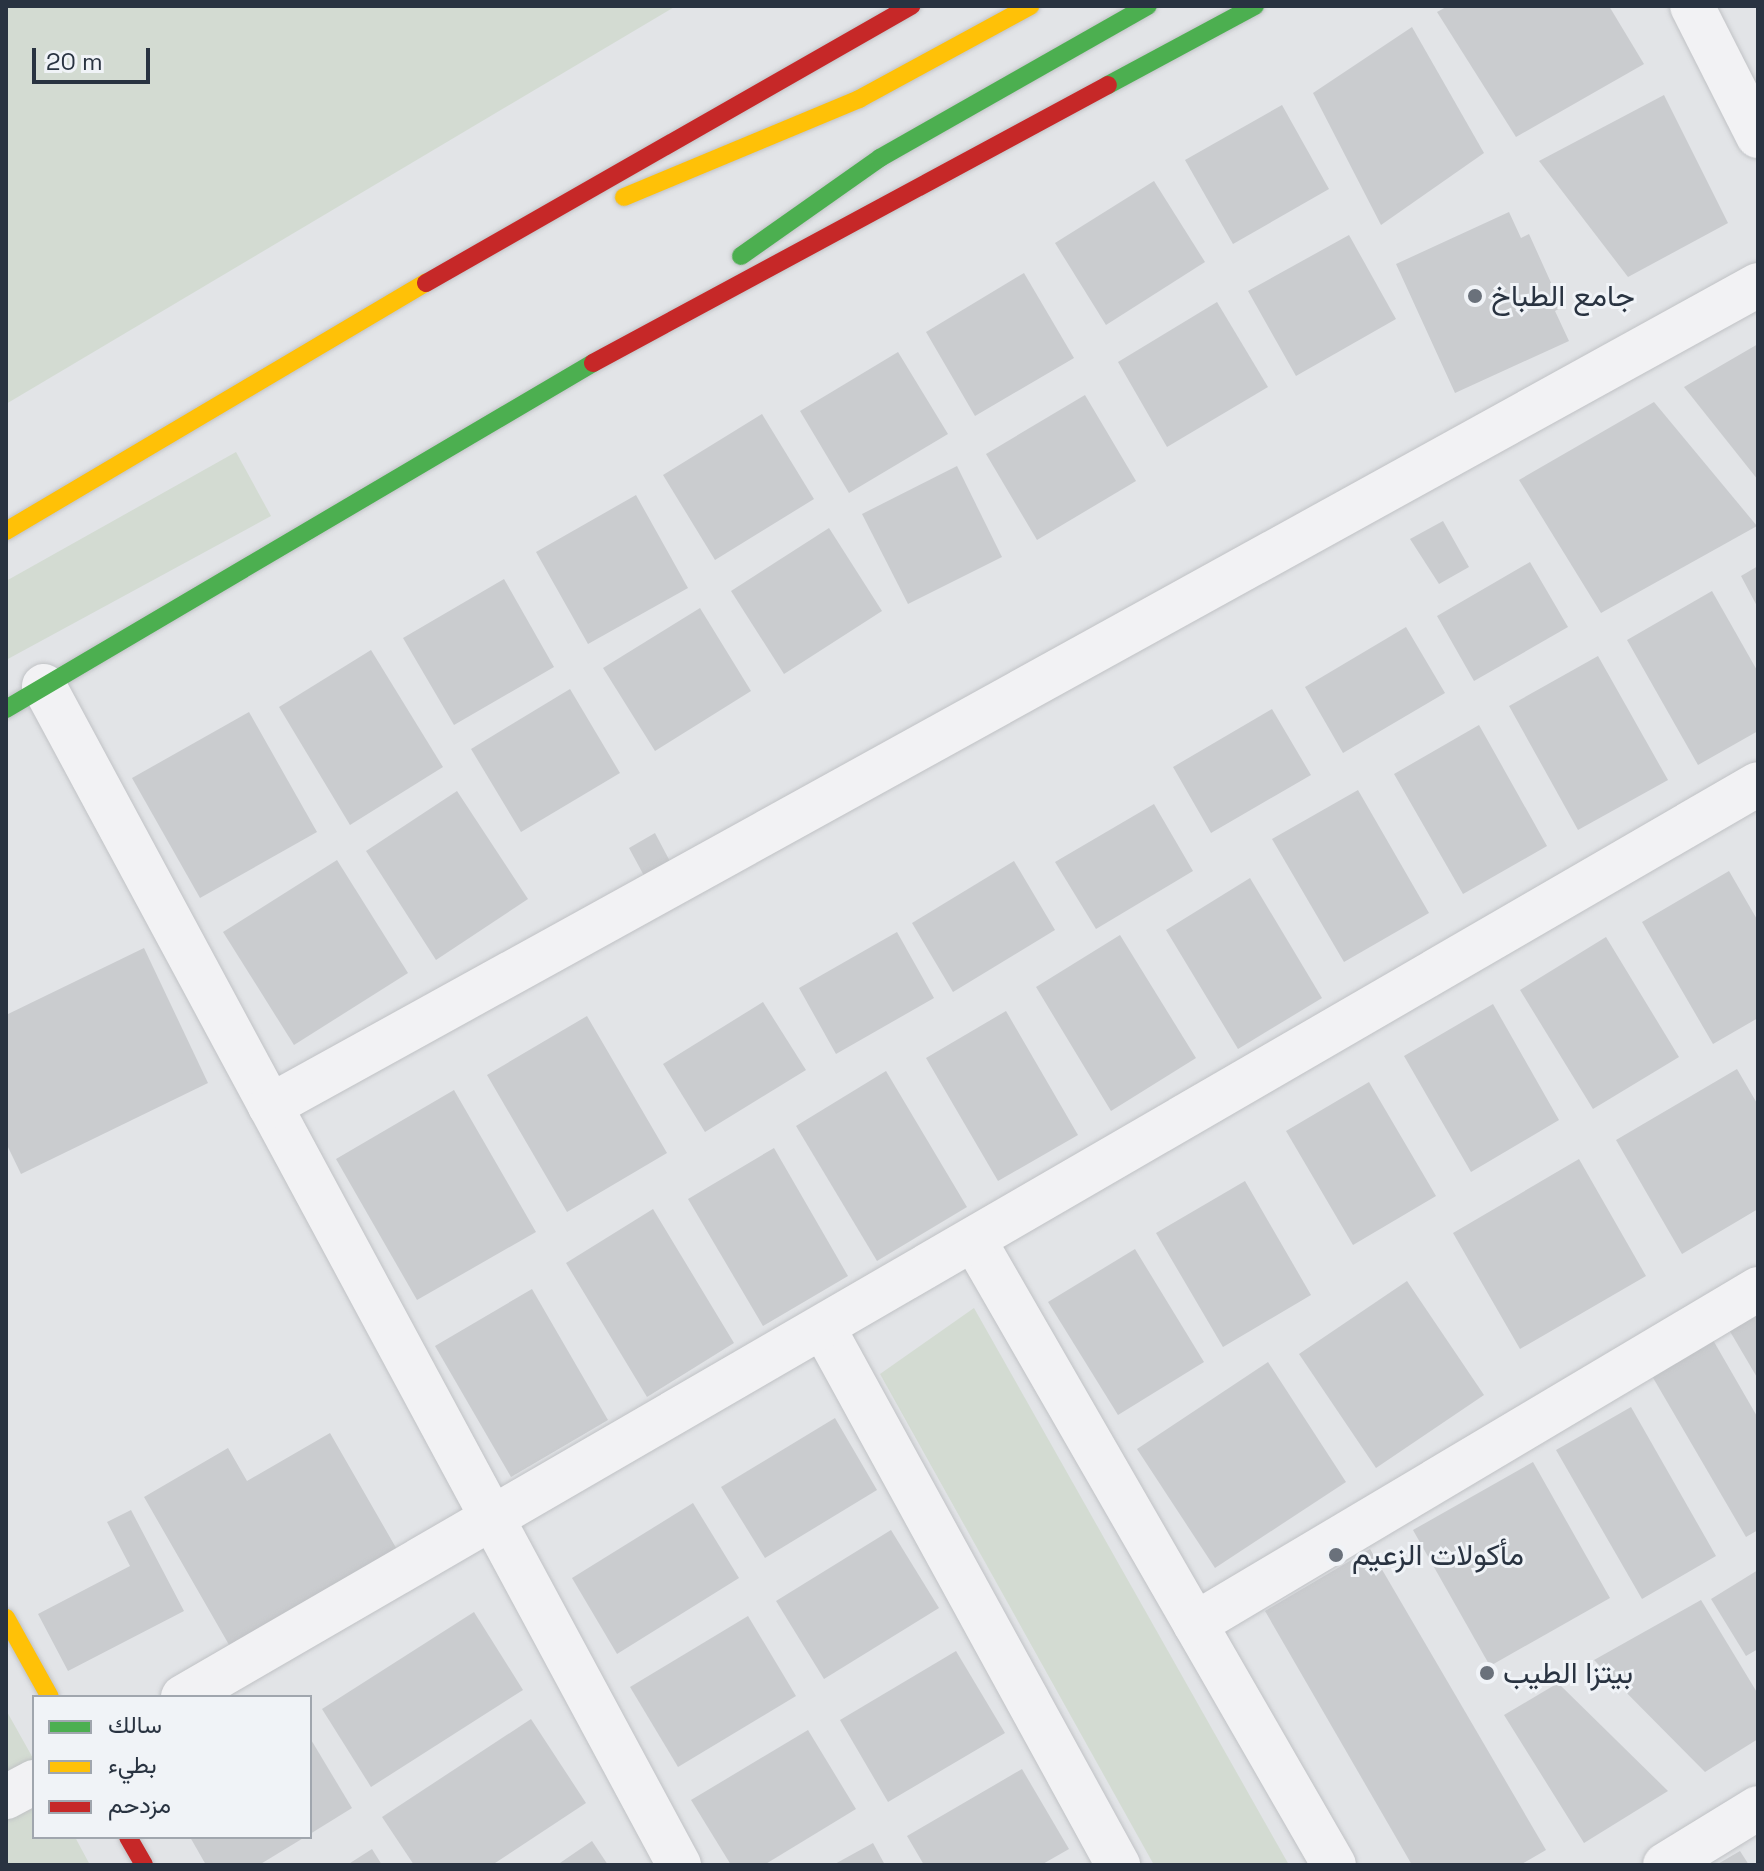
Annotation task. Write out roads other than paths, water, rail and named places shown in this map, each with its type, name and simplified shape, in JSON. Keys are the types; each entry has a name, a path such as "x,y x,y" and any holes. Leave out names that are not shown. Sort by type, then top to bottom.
{"main road":[{"path":"6,531 448,270 911,6"},
{"path":"448,270 859,99 1030,6"},
{"path":"726,266 880,158 1148,6"},
{"path":"6,709 572,374 1255,6"},
{"path":"572,374 701,284"},
{"path":"6,1618 49,1695"},
{"path":"129,1839 144,1865"}],"street":[{"path":"1692,6 1758,136"},
{"path":"270,1106 1758,285"},
{"path":"44,686 679,1865"},
{"path":"186,1695 1758,784"},
{"path":"974,1240 1334,1865"},
{"path":"1195,1624 1758,1289"},
{"path":"823,1327 1118,1865"},
{"path":"6,1797 32,1783"},
{"path":"1665,1865 1758,1808"}],"place":[{"name":"جامع الطباخ","path":"1475,296"},
{"name":"مأكولات الزعيم","path":"1336,1555"},
{"name":"بيتزا الطيب","path":"1487,1673"}]}
